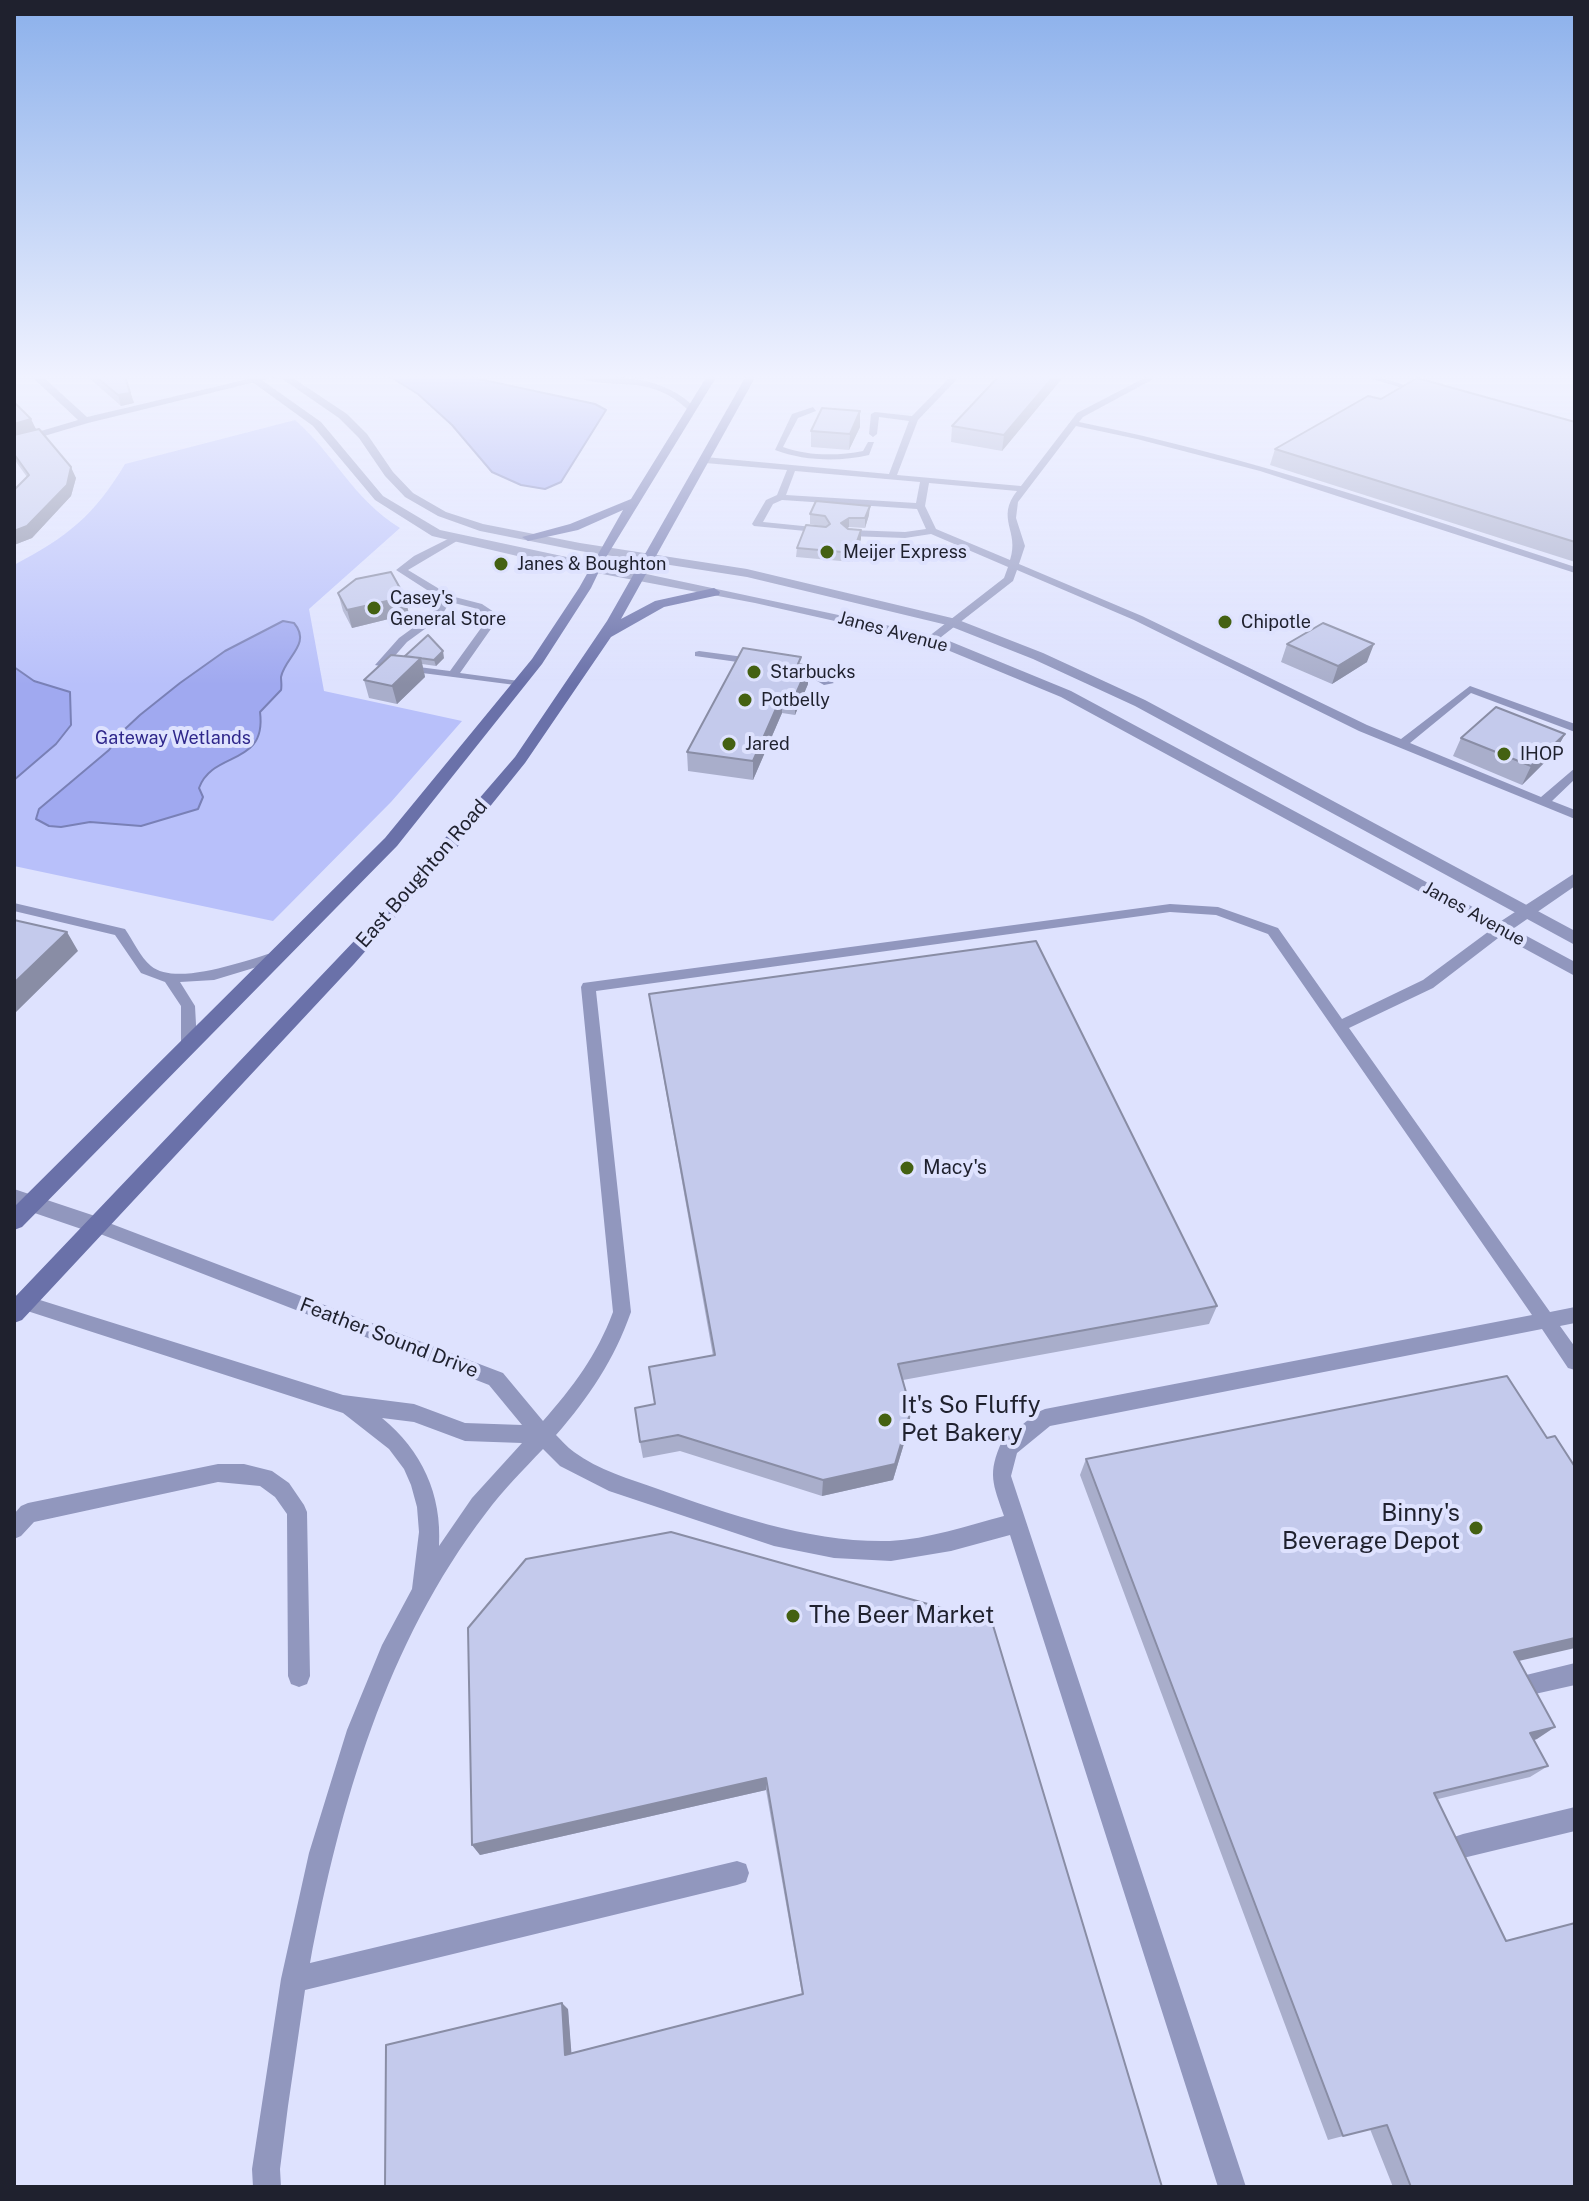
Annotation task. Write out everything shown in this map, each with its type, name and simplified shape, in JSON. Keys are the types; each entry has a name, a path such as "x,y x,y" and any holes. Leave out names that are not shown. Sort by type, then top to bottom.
{"main road":[{"path":"14,1221 23,1200 189,1043 391,842 519,684 585,588 649,479"},
{"name":"East Boughton Road","path":"17,1305 330,978 439,859 521,759 602,640 695,479"},
{"path":"528,537 574,527 637,500"},
{"path":"602,640 657,603 714,592"}],"street":[{"name":"Janes Avenue","path":"363,479 379,498 436,533 932,639 1066,694 1575,970"},
{"name":"Janes Avenue","path":"393,479 409,495 442,514 480,527 747,573 951,622 1038,656 1140,703 1575,939"},
{"path":"1501,929 1575,878"},
{"name":"Feather Sound Drive","path":"23,1200 96,1225"}],"lane":[{"path":"781,497 788,479"},
{"path":"911,479 1022,489"},
{"path":"932,639 1009,579 1020,546 1011,518 1013,502 1030,479"},
{"path":"1289,479 1575,570"},
{"path":"925,480 920,506 932,531"},
{"path":"823,531 757,524 769,502 781,497 920,506"},
{"path":"849,533 905,535 932,531 1138,618 1402,744 1575,815"},
{"path":"453,675 495,616 478,606 447,598 401,570 417,558 457,538"},
{"path":"447,598 436,616 403,640 381,665 519,684"},
{"path":"699,654 803,668 828,683"},
{"path":"1402,744 1470,689 1575,728"},
{"path":"1543,802 1575,772"},
{"path":"14,907 120,932 146,970 170,978 214,975 275,957"},
{"path":"267,2187 266,2169 279,2060 294,1980 333,1808 383,1669 458,1533 487,1492 542,1435 600,1366 614,1342 622,1312 588,987 1170,908 1218,911 1273,931 1342,1025 1575,1362"},
{"path":"1342,1025 1428,984 1501,929"},
{"path":"170,978 188,1006 189,1043"},
{"name":"Feather Sound Drive","path":"96,1225 496,1379 542,1435 567,1459 609,1481 774,1536 834,1548 891,1551 951,1541 1016,1523"},
{"path":"17,1305 343,1404 414,1413 465,1432 542,1435"},
{"path":"1232,2187 1001,1476 1009,1448 1045,1418 1575,1315"},
{"path":"343,1404 381,1425 410,1458 427,1501 430,1551 418,1604"},
{"path":"14,1529 28,1513 218,1473 245,1471 268,1478 286,1492 297,1512 299,1676"},
{"path":"1526,1685 1575,1674"},
{"path":"1463,1846 1575,1819"},
{"path":"294,1980 737,1873"}],"green space":[{"name":"Gateway Wetlands","path":"116,479 347,479 369,504 400,528 309,609 324,691 462,721 391,802 273,921 14,866 14,565 78,524"}],"shaded area":[{"path":"507,479 563,479 545,489 521,485"},
{"path":"283,621 294,623 300,637 283,670 281,690 260,712 260,729 255,742 206,776 199,788 203,797 198,809 141,826 90,822 61,827 49,826 36,819 39,809 109,750 140,715 225,651"},
{"path":"14,667 34,681 70,692 71,725 56,744 14,780"}],"building":[{"path":"25,479 68,479 67,485 27,526 14,531 14,490"},
{"path":"1371,479 1575,479 1575,542"},
{"path":"816,501 870,506 865,518 849,518 841,523 848,529 861,530 853,553 797,548 806,525 826,527 830,524 825,516 810,514"},
{"path":"391,572 405,597 347,610 338,593 356,579"},
{"path":"1323,623 1374,644 1338,666 1287,644"},
{"path":"428,635 443,651 434,660 405,656"},
{"path":"743,648 801,657 798,664 808,666 795,696 782,695 753,761 687,752"},
{"path":"391,655 421,658 392,686 364,680"},
{"path":"1496,707 1565,734 1531,766 1461,738"},
{"path":"14,920 67,932 14,983"},
{"name":"Macy's","path":"1036,941 1217,1306 898,1364 911,1410 895,1464 823,1480 678,1435 640,1442 635,1408 655,1404 649,1367 715,1355 649,994"},
{"path":"1507,1376 1547,1438 1555,1436 1575,1467 1575,1638 1514,1652 1555,1727 1530,1733 1548,1766 1434,1793 1506,1941 1575,1923 1575,2187 1411,2187 1387,2125 1343,2136 1086,1459"},
{"path":"671,1532 992,1622 1162,2187 385,2187 386,2045 562,2003 565,2055 803,1994 766,1778 472,1845 468,1628 526,1559"}],"place":[{"name":"Meijer Express","path":"827,552"},
{"name":"Janes & Boughton","path":"501,564"},
{"name":"Casey's General Store","path":"374,608"},
{"name":"Chipotle","path":"1225,622"},
{"name":"Starbucks","path":"754,672"},
{"name":"Potbelly","path":"745,700"},
{"name":"Jared","path":"729,744"},
{"name":"IHOP","path":"1504,754"},
{"name":"Macy's","path":"907,1168"},
{"name":"It's So Fluffy Pet Bakery","path":"885,1420"},
{"name":"Binny's Beverage Depot","path":"1476,1528"},
{"name":"The Beer Market","path":"793,1616"}]}
